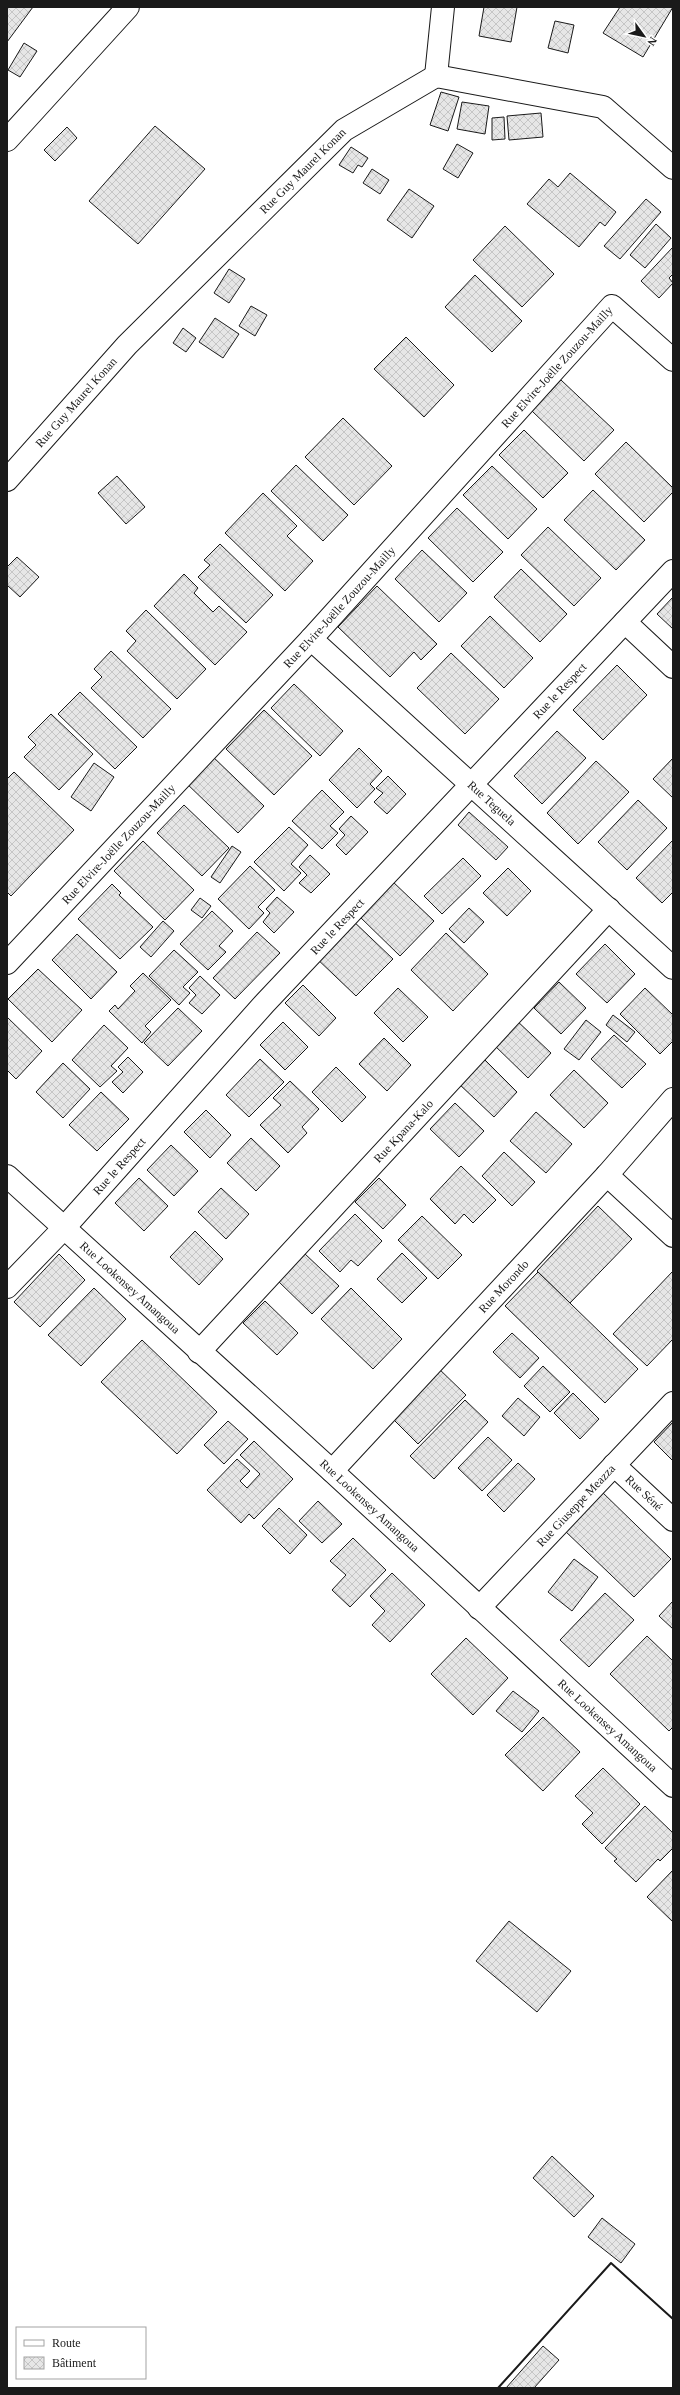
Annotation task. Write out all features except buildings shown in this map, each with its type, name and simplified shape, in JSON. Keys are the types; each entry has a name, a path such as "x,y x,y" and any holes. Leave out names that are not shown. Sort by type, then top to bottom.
{"street":[{"path":"7,140 128,7"},
{"path":"443,7 436,76 603,107 673,168"},
{"name":"Rue Guy Maurel Konan","path":"7,480 127,345 344,130 436,76"},
{"name":"Rue Elvire-Joëlle Zouzou-Mailly","path":"7,963 311,639 612,306 673,360"},
{"name":"Rue le Respect","path":"7,1287 64,1228 265,1003 673,571"},
{"path":"625,622 673,667"},
{"name":"Rue Teguela","path":"311,639 673,968"},
{"name":"Rue Kpana-Kalo","path":"199,1352 609,909"},
{"name":"Rue Morondo","path":"332,1471 607,1175 673,1099"},
{"path":"607,1175 673,1236"},
{"path":"7,1176 64,1228"},
{"name":"Rue Lookensey Amangoua","path":"64,1228 332,1471 673,1786"},
{"name":"Rue Giuseppe Meazza","path":"479,1608 673,1403"},
{"name":"Rue Séné","path":"614,1465 673,1520"}],"wall":[{"path":"498,2388 611,2263 673,2319"}]}
